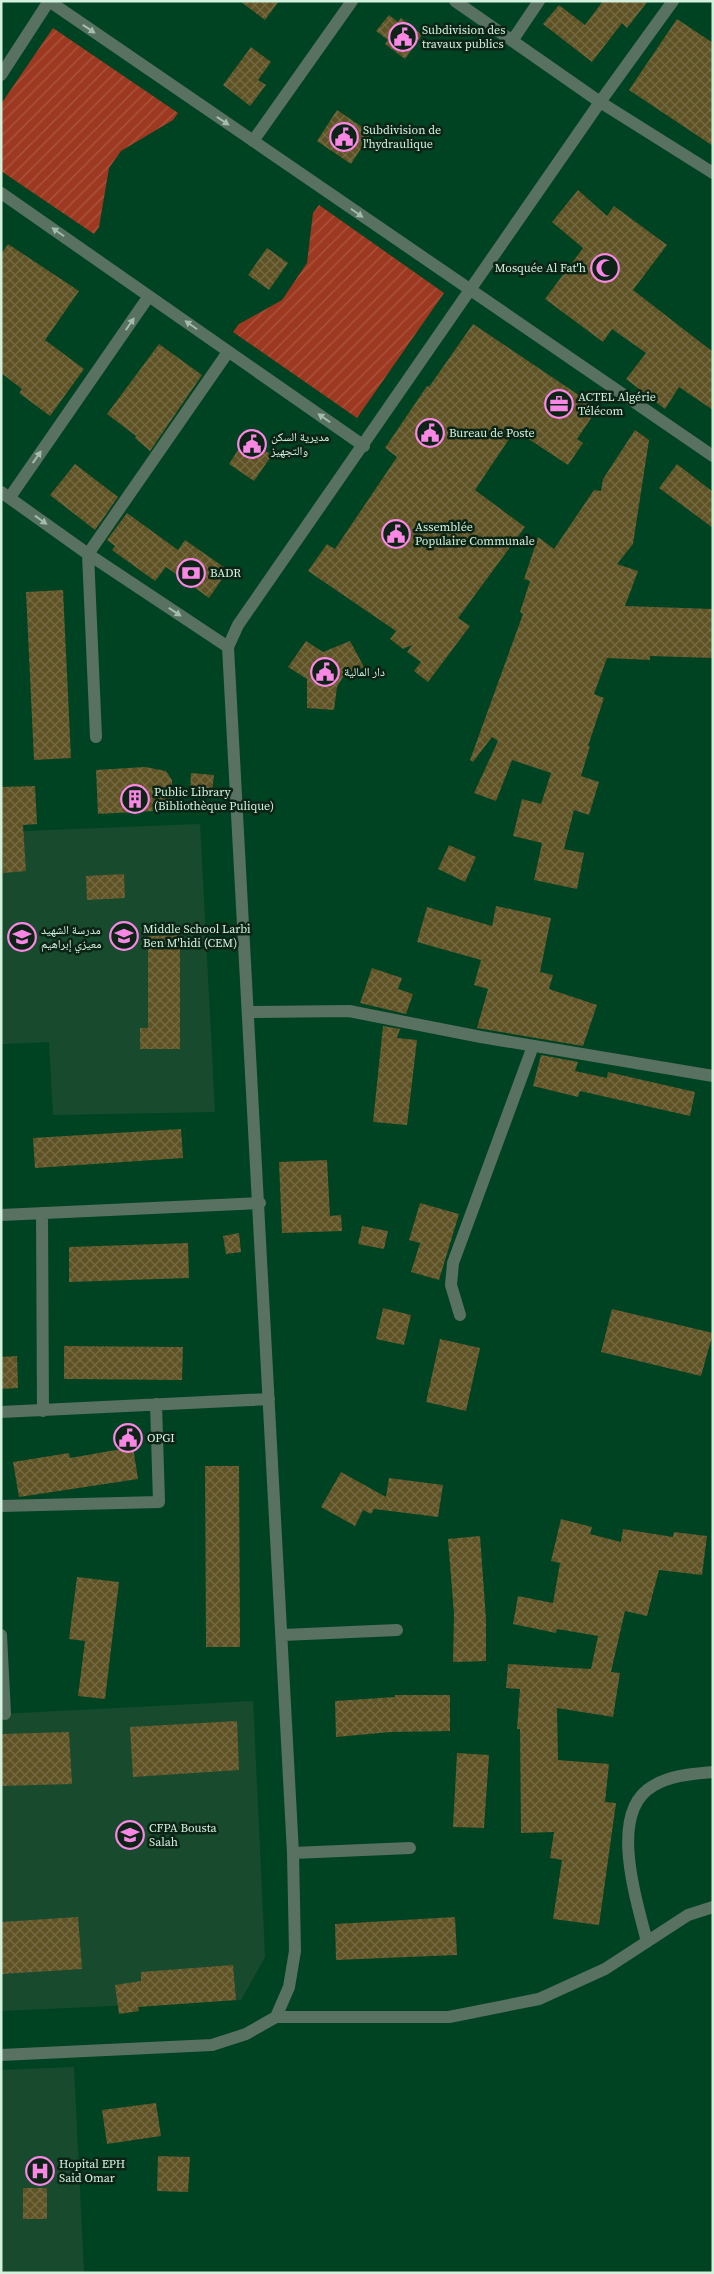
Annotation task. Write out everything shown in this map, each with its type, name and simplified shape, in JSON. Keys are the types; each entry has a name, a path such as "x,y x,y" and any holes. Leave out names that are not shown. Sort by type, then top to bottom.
{"street":[{"path":"1,75 49,1 469,291 713,456"},
{"path":"253,141 352,1"},
{"path":"455,1 600,102 713,173"},
{"path":"512,41 539,1"},
{"path":"276,2017 290,1988 295,1951 293,1853 260,1203 228,648 238,625 364,446 600,102 673,1"},
{"path":"1,193 364,446"},
{"path":"149,296 5,494 88,554 228,648"},
{"path":"96,737 88,554 228,352"},
{"path":"248,1012 349,1011 533,1046 713,1076"},
{"path":"460,1314 451,1285 453,1263 533,1046"},
{"path":"1,1216 260,1203"},
{"path":"42,1214 43,1411"},
{"path":"1,1412 269,1398"},
{"path":"1,1506 159,1502 156,1404"},
{"path":"283,1635 397,1630"},
{"path":"1,1636 5,1714"},
{"path":"647,1942 631,1876 629,1819 637,1801 652,1786 678,1775 713,1772"},
{"path":"293,1853 410,1848"},
{"path":"1,2055 212,2045 246,2034 276,2017 449,2017 530,2001 539,1999 605,1969 688,1915 713,1907"}],"shaded area":[{"path":"53,28 178,113 173,120 121,151 109,168 99,227 94,234 1,171 1,104"},
{"path":"319,205 444,293 357,418 233,332 239,324 282,300 307,263 313,213"},
{"name":"Middle School Larbi Ben M'hidi (CEM)","path":"200,824 215,1112 53,1115 49,1042 1,1044 1,832"},
{"name":"CFPA Bousta Salah","path":"253,1701 265,1957 241,2000 1,2011 1,1714"},
{"name":"Hopital EPH Said Omar","path":"74,2067 84,2273 1,2273 1,2070"}],"building":[{"path":"240,1 279,1 265,20"},
{"path":"603,1 648,1 627,28 622,23 592,62 543,24 559,5 585,25"},
{"name":"Subdivision des travaux publics","path":"389,15 398,22 401,18 422,35 405,59 385,44 388,40 376,31"},
{"path":"677,19 713,43 713,146 629,90"},
{"path":"251,47 271,62 258,80 266,85 250,106 223,85"},
{"name":"Subdivision de l'hydraulique","path":"337,110 371,133 351,164 317,141"},
{"path":"578,190 607,216 614,206 667,245 633,290 713,352 713,410 679,387 665,409 626,379 646,353 612,329 603,342 545,299 583,248 552,222"},
{"path":"8,244 79,291 45,340 84,369 50,416 19,393 22,389 1,373 1,254"},
{"path":"267,248 288,263 269,290 248,275"},
{"path":"473,324 598,408 577,439 583,443 568,465 515,430 475,490 525,527 458,618 470,626 428,682 414,671 421,662 407,652 412,645 403,649 390,639 396,631 308,571 327,544 335,549 397,457 385,448 427,386 429,387"},
{"path":"159,344 202,375 150,451 135,438 136,436 107,414"},
{"path":"635,430 649,440 633,544 617,564 638,571 625,606 713,609 713,658 650,656 650,660 607,658 594,694 604,698 588,746 590,746 581,776 599,782 589,815 574,810 564,849 584,853 577,889 534,880 542,843 513,836 522,799 541,804 551,773 512,760 496,801 474,793 498,741 492,737 473,762 470,760 523,614 520,612 530,581 524,579 538,537 554,549 594,490 601,491 603,479"},
{"name":"مديرية السكن والتجهيز","path":"245,439 272,455 254,481 229,464"},
{"path":"75,464 118,497 95,530 50,495"},
{"path":"677,464 713,492 713,528 659,488"},
{"path":"127,513 178,550 185,540 228,570 209,598 166,567 155,581 112,550 115,546 107,540"},
{"path":"63,590 71,758 34,760 26,592"},
{"name":"دار المالية","path":"306,641 323,652 350,641 364,667 343,677 337,687 334,710 307,708 307,679 288,667"},
{"name":"Public Library (Bibliothèque Pulique)","path":"145,767 166,771 172,780 172,810 98,814 96,770"},
{"path":"191,773 214,775 212,792 190,790"},
{"path":"35,786 37,824 23,825 26,871 3,873 1,787"},
{"path":"449,845 476,857 465,882 438,869"},
{"path":"124,874 125,898 87,900 86,876"},
{"path":"496,906 551,918 540,972 553,975 549,989 597,1005 583,1046 477,1028 488,989 474,985 481,960 417,942 427,907 492,926"},
{"path":"180,935 180,1049 140,1049 140,1028 148,1028 148,936"},
{"path":"372,968 402,978 398,989 413,994 406,1014 360,1003"},
{"path":"383,1026 400,1029 397,1038 417,1040 407,1125 373,1122"},
{"path":"541,1055 578,1062 575,1071 607,1078 608,1072 695,1092 690,1116 580,1091 578,1097 533,1086"},
{"path":"181,1129 183,1158 35,1168 33,1138"},
{"path":"327,1160 330,1216 341,1215 342,1231 282,1233 279,1162"},
{"path":"420,1203 459,1214 439,1280 411,1272 420,1243 409,1240"},
{"path":"362,1226 388,1231 384,1249 358,1244"},
{"path":"239,1233 241,1252 226,1254 223,1236"},
{"path":"188,1243 189,1278 69,1282 69,1247"},
{"path":"383,1308 411,1315 404,1345 376,1339"},
{"path":"612,1309 713,1333 701,1376 601,1352"},
{"path":"440,1339 480,1348 466,1411 426,1402"},
{"path":"64,1346 183,1347 182,1380 64,1379"},
{"path":"17,1356 18,1388 1,1389 1,1357"},
{"path":"133,1447 138,1479 19,1497 13,1462 69,1453 70,1458"},
{"path":"205,1466 239,1466 240,1647 206,1647"},
{"path":"341,1472 386,1497 389,1478 443,1485 438,1517 374,1509 371,1514 363,1510 355,1526 321,1507"},
{"path":"561,1519 592,1527 590,1534 621,1542 623,1529 673,1537 674,1532 707,1536 702,1575 659,1570 647,1616 625,1611 611,1672 620,1673 613,1717 557,1708 558,1760 609,1764 605,1802 616,1803 599,1925 553,1919 562,1860 550,1858 554,1832 521,1833 520,1729 517,1729 520,1689 506,1688 508,1664 591,1669 598,1636 557,1629 556,1633 513,1624 518,1596 553,1603 560,1563 551,1561"},
{"path":"480,1536 486,1619 486,1661 453,1662 454,1614 448,1539"},
{"path":"77,1577 119,1582 105,1699 78,1696 85,1641 69,1639"},
{"path":"395,1695 450,1695 450,1731 391,1732 336,1737 335,1701 395,1697"},
{"path":"237,1721 239,1770 133,1777 130,1727"},
{"path":"69,1732 72,1784 1,1786 1,1734"},
{"path":"457,1753 489,1755 484,1828 453,1827"},
{"path":"78,1917 82,1969 1,1974 1,1922"},
{"path":"455,1917 457,1955 336,1960 335,1924"},
{"path":"233,1965 236,2000 138,2007 139,2011 119,2014 115,1985 141,1981 141,1972"},
{"path":"156,2103 161,2136 107,2144 102,2110"},
{"path":"158,2156 190,2157 188,2192 157,2191"},
{"path":"23,2188 47,2188 47,2219 23,2219"}],"place":[{"name":"Subdivision des travaux publics","path":"403,37"},
{"name":"Subdivision de l'hydraulique","path":"344,137"},
{"name":"Mosquée Al Fat'h","path":"605,268"},
{"name":"ACTEL Algérie Télécom","path":"559,404"},
{"name":"Bureau de Poste","path":"430,433"},
{"name":"مديرية السكن والتجهيز","path":"252,444"},
{"name":"Assemblée Populaire Communale","path":"396,534"},
{"name":"BADR","path":"191,573"},
{"name":"دار المالية","path":"325,672"},
{"name":"Public Library (Bibliothèque Pulique)","path":"135,799"},
{"name":"Middle School Larbi Ben M'hidi (CEM)","path":"124,936"},
{"name":"مدرسة الشهيد معيزي إبراهيم","path":"22,937"},
{"name":"OPGI","path":"128,1438"},
{"name":"CFPA Bousta Salah","path":"130,1835"},
{"name":"Hopital EPH Said Omar","path":"40,2171"}]}
